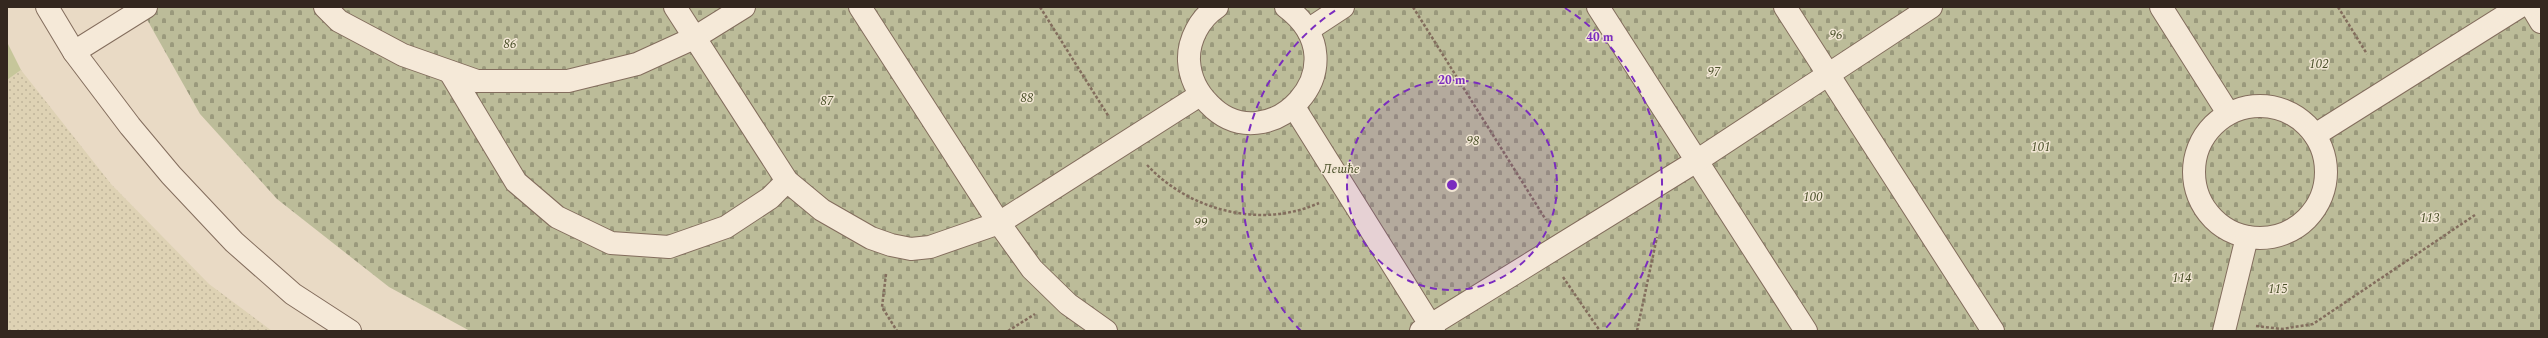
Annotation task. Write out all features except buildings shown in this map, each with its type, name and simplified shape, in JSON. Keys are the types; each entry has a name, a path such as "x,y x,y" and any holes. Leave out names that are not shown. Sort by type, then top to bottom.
{"street":[{"path":"47,7 74,52 130,126 171,175 234,242 293,294 350,331"},
{"path":"74,52 146,7"},
{"path":"325,7 339,20 403,55 477,81 568,81 637,64 694,38 744,7"},
{"path":"674,7 787,181 822,210 871,238 890,245 911,248 930,247 999,223 1200,95"},
{"path":"860,7 999,223 1032,269 1068,304 1104,330"},
{"path":"1217,7 1199,24 1191,41 1190,66 1192,78 1200,95 1215,110 1234,120 1248,121 1276,118 1294,107 1305,94 1312,79 1315,62 1314,46 1308,30 1297,15 1286,7"},
{"path":"1308,30 1343,7"},
{"path":"1598,7 1695,162 1806,331"},
{"path":"1785,7 1993,331"},
{"path":"1294,107 1428,330 1554,249 1695,162 1931,7"},
{"path":"2161,7 2228,113"},
{"path":"2315,135 2519,7"},
{"path":"2532,7 2541,22"},
{"path":"450,72 516,182 557,217 611,243 669,247 726,227 770,198 787,181"},
{"path":"2246,107 2272,107 2285,110 2302,121 2315,135 2324,156 2326,178 2321,199 2308,218 2290,231 2269,238 2247,237 2228,231 2212,218 2200,202 2194,182 2194,161 2200,142 2212,125 2228,113 2246,107"},
{"path":"2225,326 2247,237"}],"path":[{"path":"1413,7 1600,331"},
{"path":"2338,7 2367,54"},
{"path":"2225,326 2282,330 2313,324 2475,215"},
{"path":"1637,331 1657,237"},
{"path":"890,245 882,307 897,331"},
{"path":"1008,331 1037,313"}],"shaded area":[{"path":"21,70 111,184 209,284 272,331 7,331 7,80"}],"green space":[{"name":"Лешће","path":"140,7 2541,7 2541,331 470,331 389,287 277,199 200,114"},
{"path":"7,42 21,70 7,80"}],"park label":[{"name":"96","path":"1836,35"},
{"name":"86","path":"510,44"},
{"name":"102","path":"2319,64"},
{"name":"97","path":"1714,72"},
{"name":"88","path":"1027,98"},
{"name":"87","path":"827,101"},
{"name":"98","path":"1473,141"},
{"name":"101","path":"2041,147"},
{"name":"100","path":"1813,197"},
{"name":"113","path":"2430,218"},
{"name":"99","path":"1201,223"},
{"name":"114","path":"2182,278"},
{"name":"115","path":"2278,289"}]}
